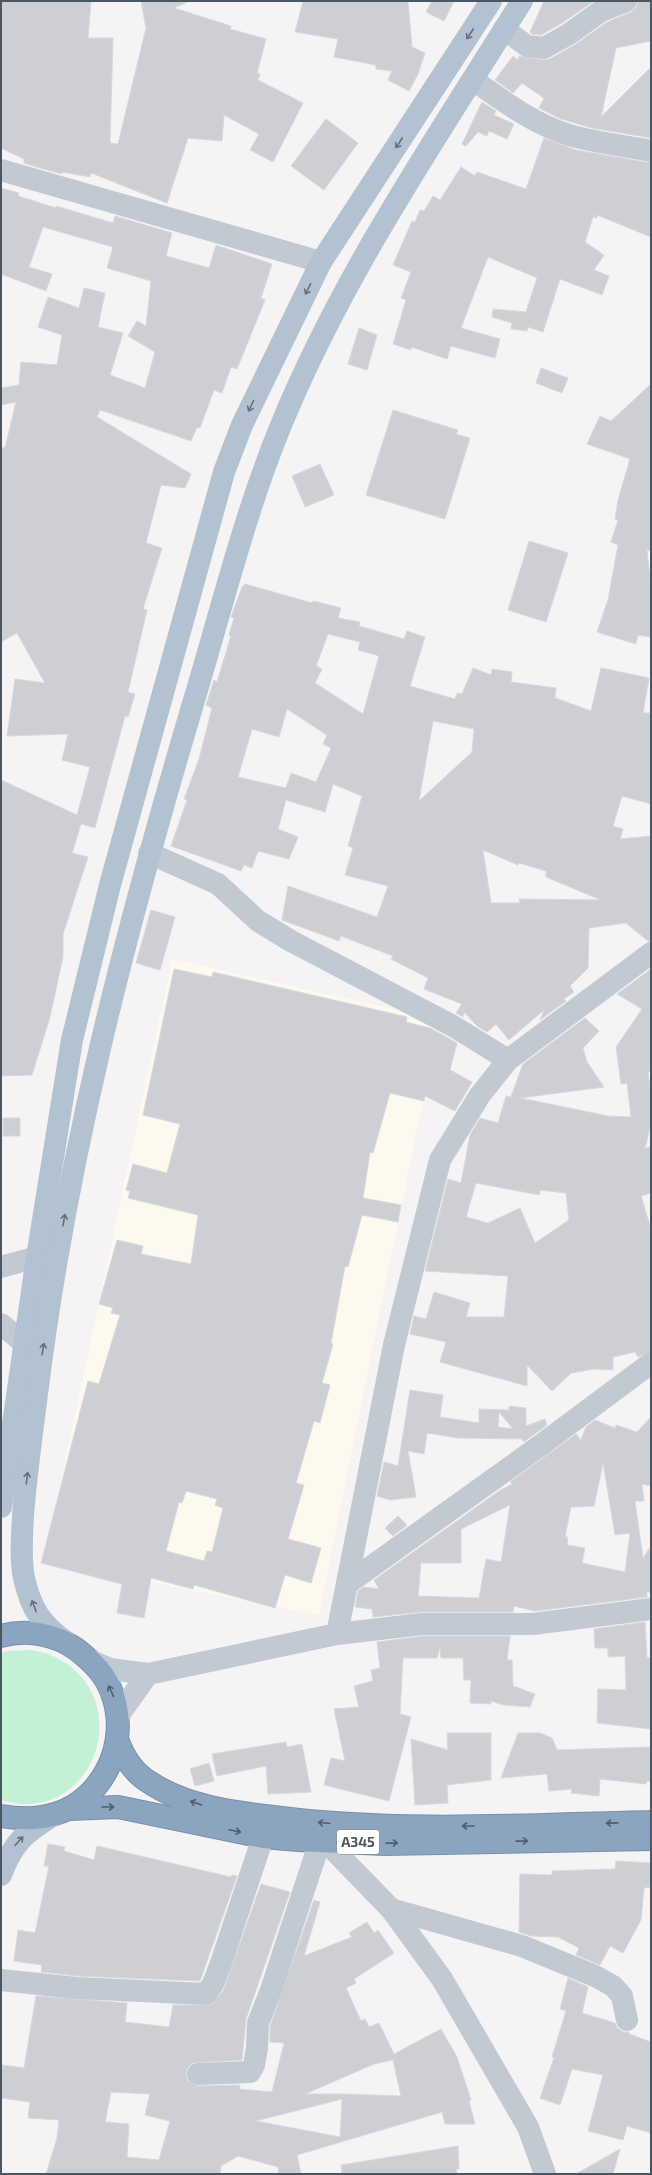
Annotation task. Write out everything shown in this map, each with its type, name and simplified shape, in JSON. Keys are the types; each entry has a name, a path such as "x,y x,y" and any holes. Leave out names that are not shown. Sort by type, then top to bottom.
{"highway":[{"name":"A345","path":"1,1636 29,1633 50,1636 68,1644 92,1661 104,1677 113,1696 118,1716 117,1739 114,1756 96,1787 83,1799 62,1812"},
{"name":"A345","path":"117,1739 131,1766 148,1782 168,1793 202,1805 242,1813 360,1826 467,1826 651,1822"},
{"name":"A345","path":"1,1816 25,1819 62,1812 118,1807 263,1837 384,1844 651,1839"}],"main road":[{"path":"1,1506 37,1257 72,1040 110,885 224,472 242,425 321,262 491,1"},
{"path":"68,1644 47,1628 37,1615 24,1577 22,1556 25,1490 54,1278 78,1142 104,1026 149,853 257,492 280,428 312,359 366,252 522,1"},
{"path":"1,1875 8,1855 17,1842 29,1830 62,1812"}],"street":[{"path":"504,30 527,46 544,48 569,34 601,11 626,1"},
{"path":"473,80 531,118 553,129 570,135 651,152"},
{"path":"1,170 321,262"},
{"path":"149,853 218,884 258,921 291,941 453,1026 508,1060"},
{"path":"337,1634 394,1345 440,1160 480,1095 508,1060 651,953"},
{"path":"1,1267 37,1257"},
{"path":"1,1324 25,1344"},
{"path":"347,1584 528,1454 651,1363"},
{"path":"92,1661 110,1669 148,1674 337,1634 422,1624 533,1624 651,1609"},
{"path":"118,1716 148,1674"},
{"path":"1,1980 76,1988 206,1994 221,1963 263,1837"},
{"path":"198,2074 250,2072 254,2065 257,2048 258,2024 322,1840 391,1909 442,1979 528,2127 545,2174"},
{"path":"391,1909 522,1946 595,1976 613,1986 622,1996 627,2020"}],"shaded area":[{"path":"172,959 439,1019 319,1615 44,1561"}],"green space":[{"path":"32,1650 55,1657 79,1674 94,1696 99,1721 97,1746 87,1769 70,1788 48,1801 19,1804 1,1800 1,1653 7,1651"}],"building":[{"path":"1,1 91,1 88,38 113,38 110,143 118,144 146,28 141,1 190,1 174,8 231,26 230,29 266,39 257,73 260,74 258,80 303,103 273,162 250,150 259,134 224,115 222,141 188,138 167,203 91,173 90,177 62,172 62,174 24,163 24,159 1,148"},
{"path":"303,1 408,1 412,47 425,53 418,74 409,91 388,80 392,71 376,69 376,65 334,57 338,39 295,32"},
{"path":"432,1 454,1 444,21 426,12"},
{"path":"544,1 594,1 562,23 541,35 532,34 530,32"},
{"path":"638,1 651,1 651,41 616,48 601,117 651,67 651,138 592,128 561,119 539,108 544,98 522,83 513,93 495,80 513,56 518,60 519,56 543,60 550,59 576,44 607,22 631,12 636,8"},
{"path":"482,102 496,111 494,115 514,124 507,139 489,131 487,136 478,132 466,146 462,144"},
{"path":"326,119 358,143 324,190 291,166"},
{"path":"544,138 576,150 651,163 651,237 597,215 597,218 593,217 585,242 604,255 594,270 609,276 602,295 560,279 543,332 528,327 527,331 511,329 512,323 492,317 493,309 526,312 537,278 488,257 461,328 500,339 495,358 451,346 447,359 411,347 411,350 393,344 406,300 401,298 411,272 393,265 412,221 415,222 420,210 424,211 433,196 440,200 461,167 475,176 477,172 526,189"},
{"path":"1,188 19,193 18,196 56,208 56,206 113,223 115,216 172,233 166,256 209,268 216,245 272,264 261,298 265,300 237,369 231,367 222,393 214,390 200,428 197,427 191,441 100,410 97,417 191,474 185,488 161,485 146,543 162,548 143,609 147,610 128,692 135,694 128,717 125,716 95,828 81,824 72,853 88,857 63,934 63,957 50,1017 32,1075 1,1076 1,780 77,815 90,767 62,760 68,734 7,736 15,679 45,683 17,633 1,642 1,447 5,448 16,402 1,405 1,388 19,385 21,362 57,365 62,335 38,327 48,297 79,308 84,288 105,293 98,327 123,333 110,375 145,388 155,352 128,336 137,321 146,326 151,281 107,268 113,247 43,227 29,267 52,274 46,291 1,274"},
{"path":"359,328 377,335 367,370 348,364"},
{"path":"541,368 568,378 562,393 536,383"},
{"path":"651,384 651,551 647,550 651,588 651,637 638,635 636,644 597,632 608,600 618,545 611,542 618,520 615,519 618,500 630,459 587,444 600,416 611,421"},
{"path":"393,410 458,430 456,434 470,438 445,519 366,495"},
{"path":"320,464 334,495 305,507 292,476"},
{"path":"529,541 568,553 546,622 508,610"},
{"path":"245,584 312,603 313,601 341,608 338,618 360,622 359,626 404,639 407,631 425,637 410,686 455,699 457,693 462,694 473,668 491,675 492,669 512,672 511,682 556,688 555,698 591,711 601,668 649,678 643,713 651,713 651,804 622,796 613,826 623,829 620,839 651,836 651,941 648,941 626,923 589,928 588,968 570,986 574,992 564,999 566,1001 540,1020 544,1010 509,1040 496,1024 487,1032 477,1026 464,1012 463,1017 456,1013 462,1004 424,989 428,978 391,959 393,956 341,936 339,941 282,920 288,886 377,917 388,886 345,875 353,848 348,846 362,796 333,784 325,812 286,800 278,829 298,837 289,859 258,851 252,868 244,865 241,871 171,846 187,800 184,799 199,759 212,708 206,705 214,680 217,682 231,636 229,635 234,618 231,617 242,587","holes":["328,634 360,642 358,650 379,656 363,714 315,683 322,669 316,666","287,709 327,735 323,744 331,748 316,782 291,773 286,788 238,777 252,729 279,737","433,721 474,729 472,752 419,801","483,850 518,865 519,863 546,871 546,877 601,900 519,899 520,903 491,903"]},
{"path":"151,910 175,917 160,970 136,963"},
{"path":"174,969 212,977 213,972 407,1017 406,1022 430,1028 457,1043 450,1070 472,1082 455,1111 425,1096 424,1101 390,1093 373,1153 370,1152 363,1198 401,1205 398,1222 362,1215 348,1267 345,1266 331,1343 333,1344 322,1383 330,1385 320,1423 314,1421 296,1483 304,1485 288,1539 321,1548 311,1583 285,1575 275,1608 194,1585 193,1589 151,1578 144,1618 117,1613 122,1584 41,1563 88,1381 99,1384 120,1315 111,1313 113,1308 99,1304 117,1240 143,1246 141,1254 191,1264 198,1215 128,1198 130,1191 126,1190 133,1164 167,1173 180,1124 143,1115","holes":["186,1491 217,1499 215,1505 223,1508 212,1552 207,1551 204,1561 166,1551 179,1502 182,1503"]},
{"path":"651,969 651,1072 648,1071 651,1097 651,1124 645,1148 651,1147 651,1193 641,1196 651,1229 651,1351 638,1357 635,1352 613,1357 613,1370 594,1369 571,1373 552,1391 527,1365 527,1386 440,1362 446,1342 410,1334 414,1316 426,1319 434,1292 470,1303 466,1317 504,1317 508,1276 425,1271 448,1179 461,1183 470,1135 480,1118 498,1123 506,1096 511,1097 523,1064 585,1018 599,1031 583,1048 587,1062 604,1087 520,1098 608,1116 631,1117 627,1083 621,1084 616,1047 642,1009 617,994","holes":["476,1183 539,1195 540,1190 566,1193 569,1220 535,1243 520,1208 488,1223 466,1217"]},
{"path":"3,1118 20,1118 20,1136 3,1136"},
{"path":"410,1390 443,1395 440,1417 479,1423 479,1409 509,1410 509,1406 526,1408 526,1426 545,1419 547,1425 524,1442 522,1439 458,1438 427,1433 424,1454 408,1451 416,1497 390,1500 377,1496 384,1462 398,1466","holes":["499,1412 513,1429 498,1427"]},
{"path":"651,1417 651,1486 642,1484 644,1501 635,1501 643,1558 651,1546 651,1593 647,1591 647,1597 535,1611 514,1606 513,1612 422,1612 373,1617 372,1609 355,1607 358,1591 364,1587 379,1589 374,1580 499,1491 512,1484 510,1482 576,1434 581,1440 586,1427 595,1420 615,1428 616,1425 637,1432","holes":["603,1463 615,1535 630,1533 625,1572 582,1563 585,1548 567,1545 568,1537 565,1537 571,1507 594,1506","510,1505 501,1562 486,1559 479,1598 418,1596 421,1563 461,1563 461,1529"]},
{"path":"398,1516 407,1525 393,1536 385,1528"},
{"path":"645,1622 647,1658 651,1658 651,1729 597,1723 598,1689 626,1690 625,1656 608,1657 608,1648 595,1648 594,1629"},
{"path":"423,1636 510,1636 507,1660 512,1660 513,1686 535,1694 530,1707 504,1705 491,1701 491,1704 470,1703 471,1680 464,1680 463,1658 441,1658 440,1648 437,1658 403,1658 400,1714 411,1717 389,1801 324,1785 331,1758 345,1761 334,1709 359,1707 354,1686 373,1681 371,1670 380,1668 377,1642"},
{"path":"447,1733 491,1733 491,1780 447,1785 448,1803 415,1805 411,1739 448,1750"},
{"path":"518,1733 540,1733 552,1738 557,1750 651,1747 651,1782 647,1781 646,1784 600,1779 599,1796 571,1793 572,1789 549,1791 547,1774 501,1778"},
{"path":"286,1742 287,1747 302,1744 311,1792 268,1794 266,1766 217,1776 212,1754"},
{"path":"209,1763 214,1781 195,1786 190,1769"},
{"path":"48,1844 65,1847 64,1851 94,1860 97,1846 231,1877 232,1875 237,1876 200,1981 77,1976 41,1972 42,1965 14,1961 18,1930 35,1933 49,1866 44,1866"},
{"path":"616,1861 651,1863 651,1887 644,1888 641,1920 623,1953 610,1946 600,1965 576,1955 579,1948 558,1937 531,1936 519,1932 520,1874 552,1875 552,1871 615,1869"},
{"path":"261,1884 290,1892 246,2019 242,2060 192,2063 187,2069 186,2075 188,2081 198,2086 240,2085 239,2089 272,2092 284,2043 270,2042 270,2026 314,1900 320,1902 304,1956 352,1937 349,1933 367,1922 374,1933 378,1930 394,1953 354,1979 356,1983 346,1988 361,2021 365,2019 369,2027 379,2023 394,2054 441,2029 457,2057 471,2100 469,2101 475,2124 445,2124 442,2112 297,2155 301,2174 279,2174 278,2167 238,2156 221,2166 220,2174 46,2174 57,2138 59,2120 28,2118 30,2102 1,2098 2,2065 24,2068 36,1996 127,2003 125,2022 169,2027 173,2005 211,2005 223,1991","holes":["393,2060 401,2096 305,2094 374,2064","111,2092 150,2094 145,2115 170,2121 159,2160 127,2157 129,2124 105,2122","342,2099 340,2137 256,2121"]},
{"path":"568,1978 588,1987 582,2013 615,2023 617,2028 623,2032 629,2032 629,2034 651,2042 651,2133 627,2126 623,2140 588,2131 603,2075 572,2069 560,2105 540,2098 554,2058 552,2057 566,2011 560,2009"},
{"path":"458,2146 459,2169 456,2169 457,2174 342,2174 341,2165"},
{"path":"620,2149 613,2174 576,2174"}]}
